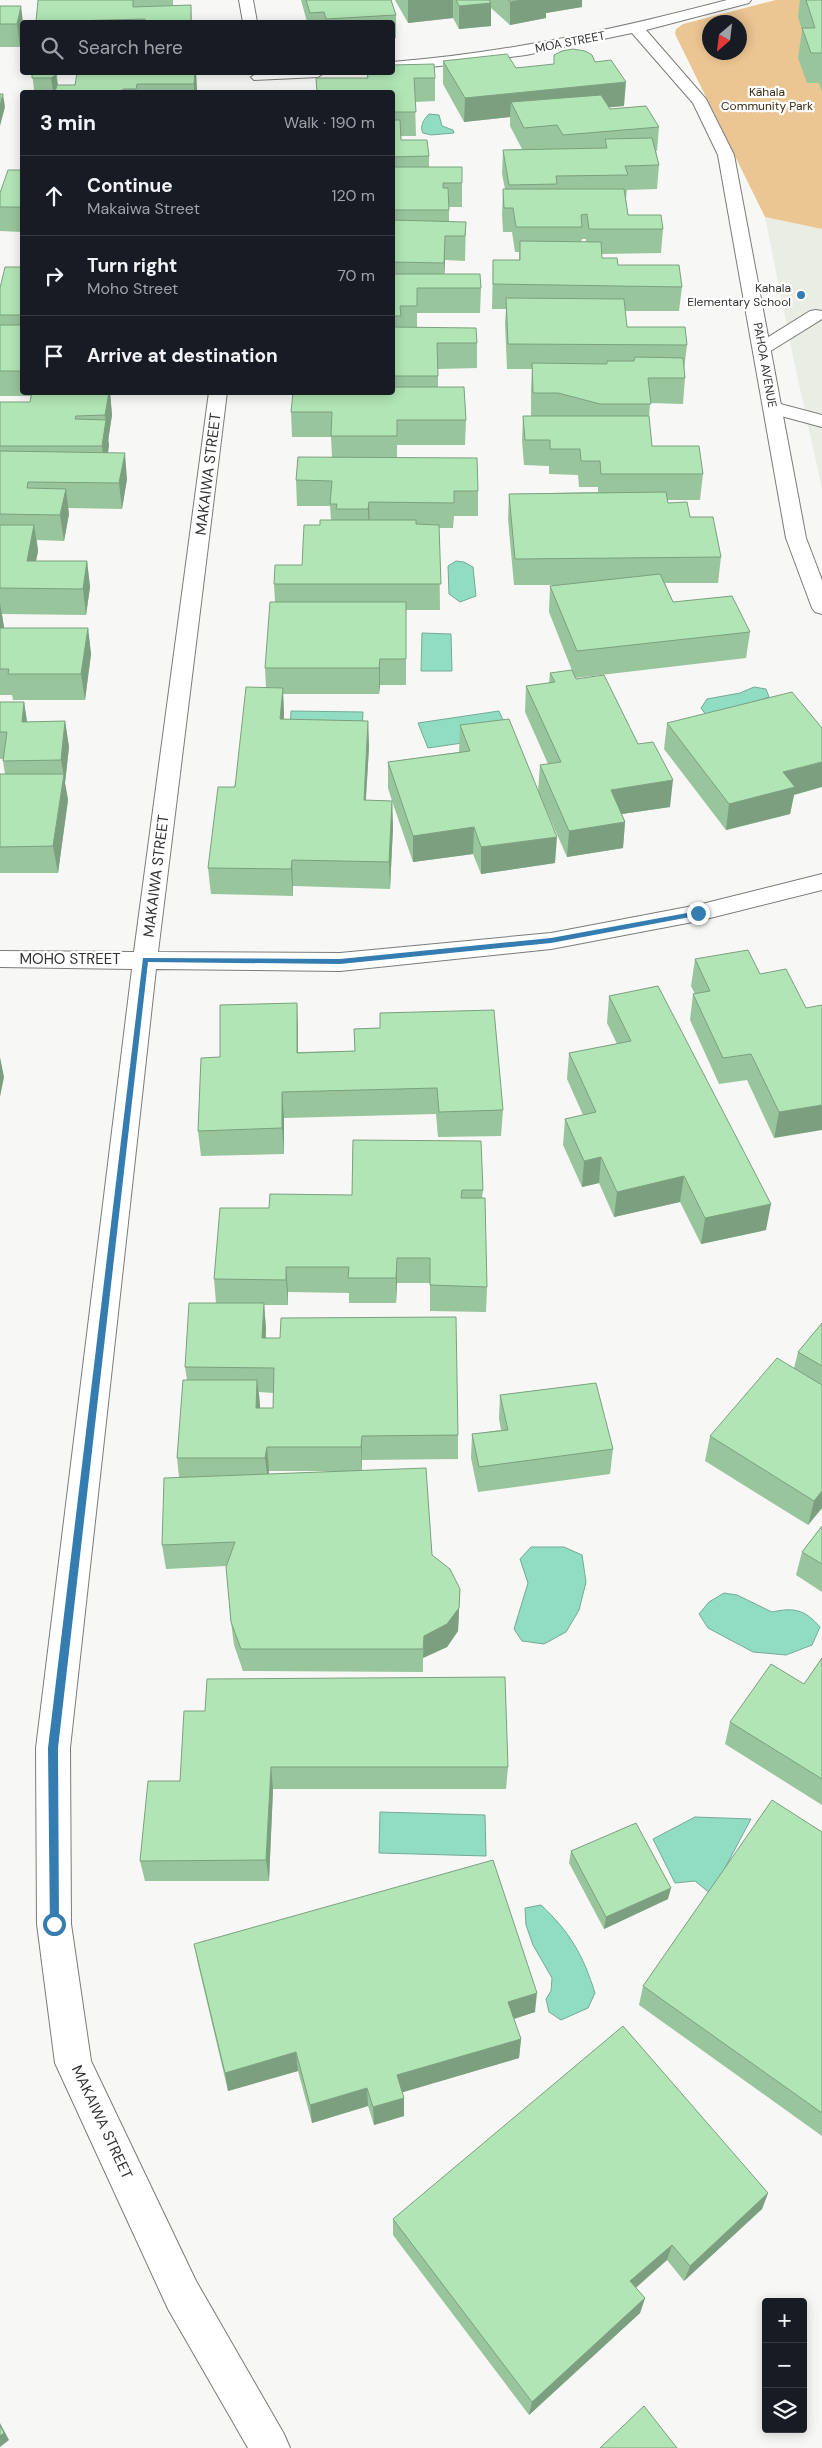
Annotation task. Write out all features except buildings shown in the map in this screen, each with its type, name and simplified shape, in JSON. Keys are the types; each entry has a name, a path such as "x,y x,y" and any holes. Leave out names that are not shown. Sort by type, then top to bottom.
{"street":[{"path":"246,0 250,20"},
{"name":"MOA STREET","path":"395,67 548,47 637,29 744,0"},
{"name":"PAHOA AVENUE","path":"637,29 700,102 726,155 763,348 796,538 822,608"},
{"path":"257,90 258,75"},
{"path":"763,348 816,314"},
{"name":"MAKAIWA STREET","path":"218,395 145,960 53,1748 54,1924 74,2063 182,2295 270,2448"},
{"path":"773,408 822,421"},
{"name":"MOHO STREET","path":"0,959 340,962 551,940 698,913 822,882"}],"shaded area":[{"path":"429,114 439,115 442,126 453,130 454,133 431,135 423,133 423,123"},
{"name":"Kahala Elementary School","path":"765,217 822,229 822,489 794,361"},
{"path":"456,561 464,562 473,567 476,596 460,602 449,594 448,566"},
{"path":"422,633 451,634 452,671 421,671"},
{"path":"754,687 766,689 769,697 706,715 701,708 707,699 740,693"},
{"path":"291,711 363,712 362,733 290,732"},
{"path":"499,711 510,736 428,748 418,723"},
{"path":"531,1547 564,1547 582,1555 586,1582 579,1610 566,1632 544,1644 522,1641 514,1629 528,1583 520,1559"},
{"path":"724,1593 737,1595 772,1612 793,1610 804,1613 820,1627 812,1645 786,1655 753,1652 708,1628 699,1614 709,1602"},
{"path":"380,1812 485,1815 486,1856 379,1853"},
{"path":"695,1817 751,1819 711,1894 695,1881 675,1883 653,1839"},
{"path":"541,1905 568,1935 586,1967 595,1993 588,2008 561,2020 549,2012 546,1999 551,1991 552,1978 533,1945 526,1925 525,1908"}],"green space":[{"name":"Kāhala Community Park","path":"776,0 822,0 822,229 765,217 675,34 676,29 683,24 702,19 702,60 747,60 747,15 718,15"}],"place":[{"name":"Kahala Elementary School","path":"801,295"}],"route":[{"path":"54,1924 53,1748 145,960 340,962 551,940 698,913"}]}
